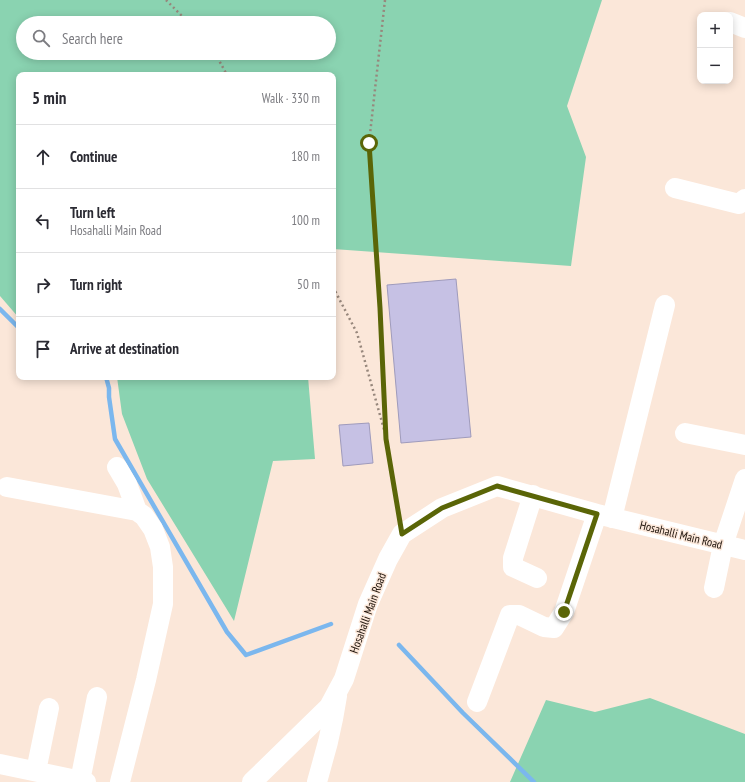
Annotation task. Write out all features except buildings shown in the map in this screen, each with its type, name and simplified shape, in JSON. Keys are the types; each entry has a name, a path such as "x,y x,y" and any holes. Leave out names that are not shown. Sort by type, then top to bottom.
{"street":[{"path":"733,23 745,28"},
{"path":"675,188 739,204 745,199"},
{"path":"477,702 510,615 519,615 544,627 554,628 564,612 604,516 665,305"},
{"path":"685,433 745,445"},
{"path":"117,467 127,484 137,511"},
{"path":"714,588 723,545 745,479"},
{"name":"Hosahalli Main Road","path":"252,782 329,707 344,679 368,604 388,559 402,534 442,508 497,486 604,516 745,550"},
{"path":"7,487 137,511 144,516 153,529 160,547 164,567 162,604 146,680 120,782"},
{"path":"533,495 513,558 513,567 536,578"},
{"path":"317,782 328,742 337,692"},
{"path":"0,764 83,781 96,697"},
{"path":"36,772 50,708"}],"path":[{"path":"166,0 182,16"},
{"path":"385,0 369,143 380,308 386,439"},
{"path":"218,60 225,72"},
{"path":"336,293 357,333 386,439 402,534"}],"green space":[{"path":"0,0 602,0 567,106 586,157 571,266 336,249 336,72 16,72 16,315 0,296"},
{"path":"117,380 308,380 315,459 273,461 234,621 147,479 122,414"},
{"path":"650,698 745,734 745,782 510,782 546,700 595,712"}],"waterway":[{"path":"0,309 16,325"},
{"path":"107,380 115,439 227,632 246,655 331,624"},
{"path":"399,645 463,713 534,782"}],"route":[{"path":"369,143 380,308 386,439 402,534 442,508 497,486 597,514 564,612"}]}
